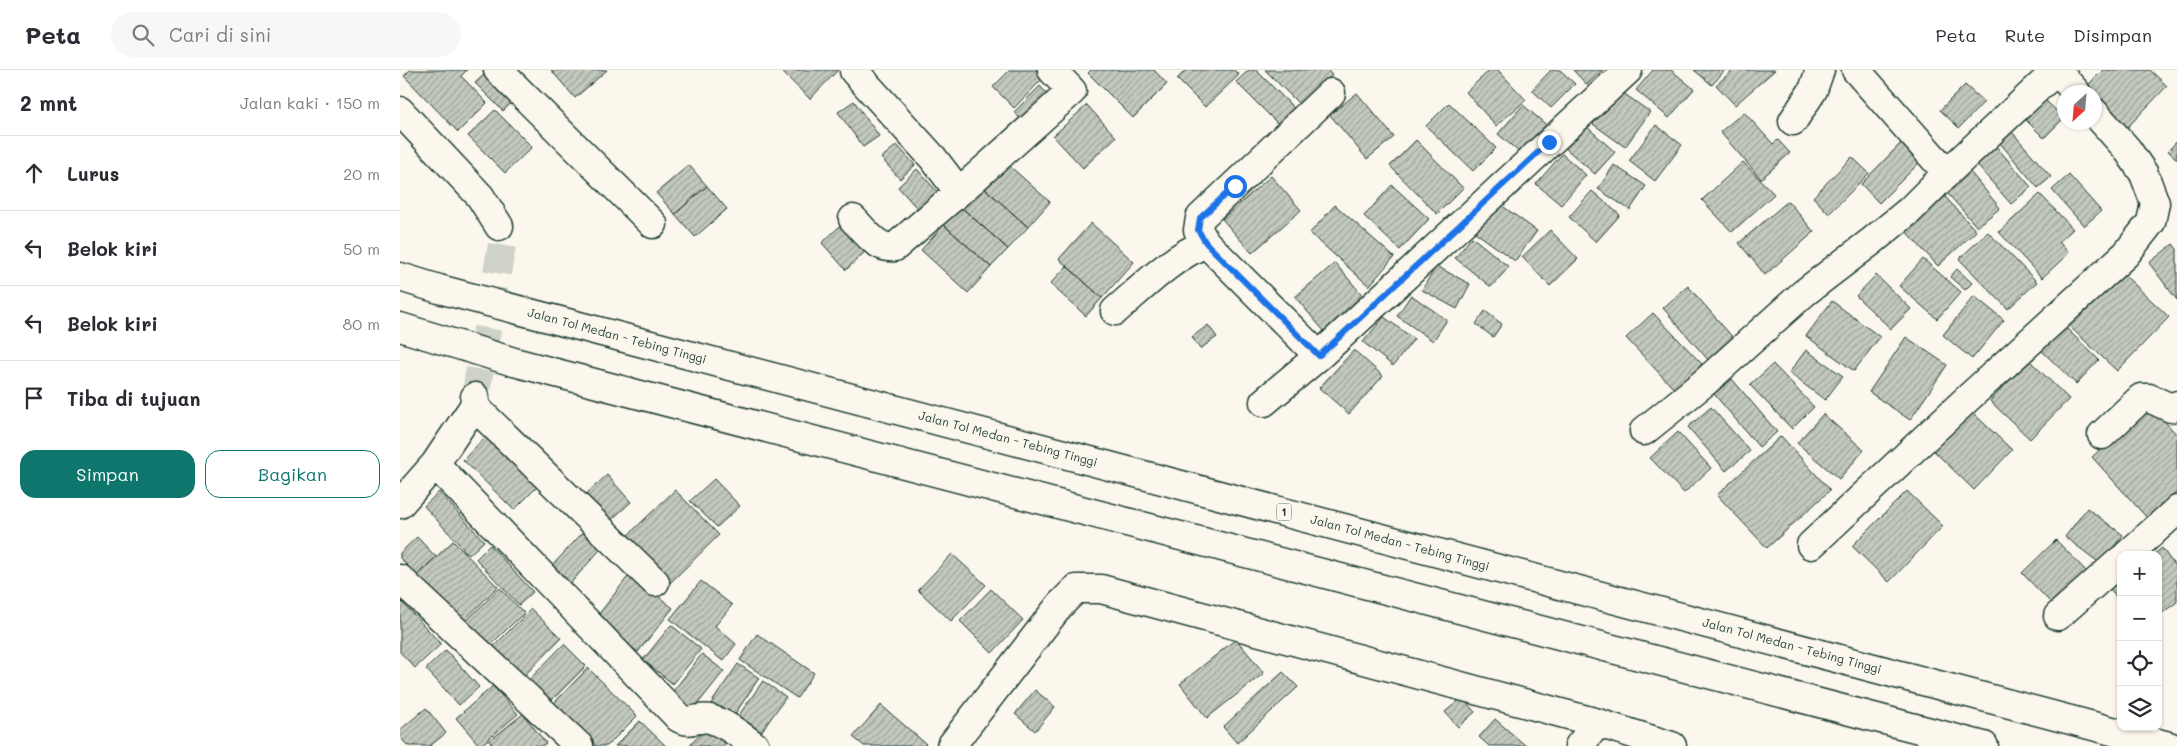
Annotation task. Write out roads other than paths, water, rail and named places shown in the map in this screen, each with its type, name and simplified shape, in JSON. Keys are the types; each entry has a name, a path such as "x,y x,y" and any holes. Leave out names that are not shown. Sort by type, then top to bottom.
{"main road":[{"path":"498,70 653,224"},
{"path":"853,219 880,246 886,249 896,248 1072,91 1052,70"},
{"path":"1264,402 1319,356 1628,70"},
{"path":"1793,121 1813,90 1820,70"},
{"path":"1856,70 1947,173"},
{"path":"1644,431 1705,382 1804,293 1910,210 2056,70 2070,85"},
{"path":"854,71 933,158 959,192"},
{"path":"1319,356 1206,243 1198,230 1200,218 1331,93"},
{"path":"400,111 480,196 499,226"},
{"path":"1811,545 2126,254 2151,222 2155,203 2144,174 2127,149 2102,121"},
{"path":"1115,311 1162,271 1193,249 1206,243"},
{"name":"Jalan Tol Medan - Tebing Tinggi","path":"400,277 458,294 2168,746"},
{"path":"400,327 514,362 1984,746"},
{"path":"2102,434 2141,398 2149,398 2171,408 2177,405"},
{"path":"400,504 435,464 475,401 655,582"},
{"path":"435,464 679,718 688,722 701,718 709,719 726,726 755,746"},
{"path":"2131,551 2177,510"},
{"path":"2058,616 2117,564"},
{"path":"400,579 579,746"},
{"path":"951,746 1060,605 1076,589 1101,589 1598,723 1672,746"},
{"path":"1579,746 1598,723"}],"tunnel":[{"path":"475,397 502,245 499,226"}]}
